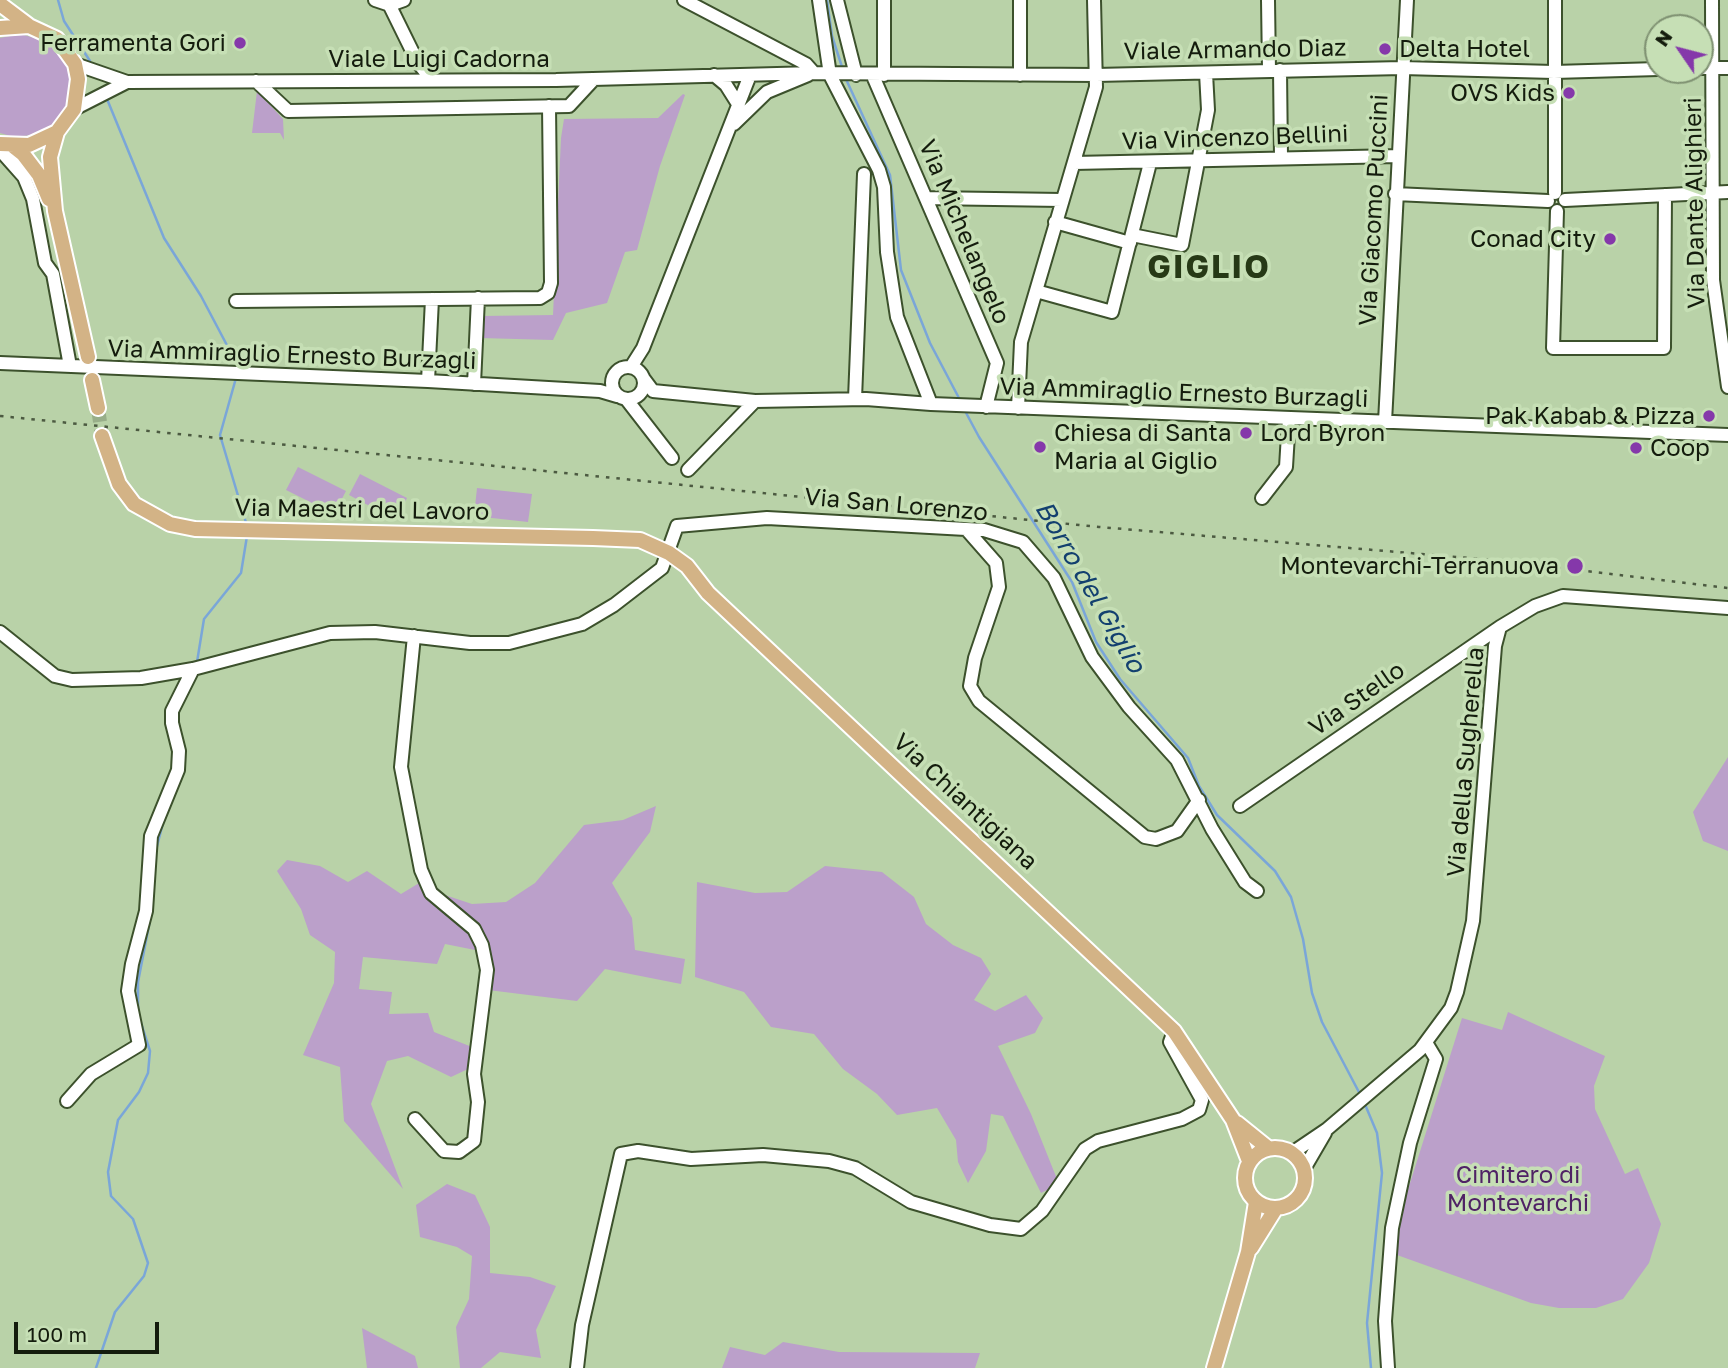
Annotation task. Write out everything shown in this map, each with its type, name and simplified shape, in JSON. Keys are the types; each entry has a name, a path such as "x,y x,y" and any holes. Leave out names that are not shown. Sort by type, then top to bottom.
{"main road":[{"path":"0,4 29,26 57,39 75,64 78,94 74,109 57,132 44,141 4,147"},
{"path":"0,28 29,26"},
{"path":"57,132 50,157 55,211 88,357"},
{"path":"4,147 23,154 39,175 55,211"},
{"path":"92,380 98,408"},
{"name":"Via Maestri del Lavoro","path":"102,436 119,484 134,504 170,524 195,529 252,532 640,540 669,553"},
{"name":"Via Chiantigiana","path":"669,553 687,566 708,593 1174,1031 1233,1120 1249,1161 1244,1178 1250,1195 1256,1202 1248,1252 1213,1368"},
{"name":"Via Chiantigiana","path":"1233,1120 1268,1148 1292,1153"},
{"path":"1249,1161 1268,1148"},
{"path":"1292,1153 1304,1169"},
{"name":"Via Chiantigiana","path":"1248,1252 1276,1208 1285,1206 1300,1195 1304,1187 1304,1169"},
{"path":"1256,1202 1276,1208"}],"street":[{"path":"375,0 404,0"},
{"path":"684,0 790,56 807,71"},
{"path":"819,0 830,75 879,170 884,187 887,252 897,317 931,404"},
{"path":"837,0 856,75"},
{"path":"879,76 884,0"},
{"path":"1020,0 1020,75"},
{"path":"1018,408 1021,342 1096,87 1094,0"},
{"path":"1268,0 1281,157"},
{"name":"Via Giacomo Puccini","path":"1385,422 1407,0"},
{"path":"1555,0 1557,201 1553,348 1664,348 1665,195"},
{"path":"388,2 418,62 432,80"},
{"path":"731,127 756,100 807,71 826,51"},
{"path":"405,81 418,62"},
{"name":"Viale Luigi Cadorna","path":"75,64 127,82 593,79 807,71"},
{"name":"Viale Armando Diaz","path":"807,71 830,75 879,76 1096,75 1402,68 1554,72 1644,69"},
{"path":"1055,222 1131,239 1182,245 1208,110 1206,73"},
{"path":"714,75 726,85 738,104"},
{"path":"750,75 756,100"},
{"path":"622,398 640,394 638,373 643,348 750,75"},
{"name":"Via Michelangelo","path":"879,76 926,198 997,363 983,406"},
{"path":"256,81 288,111 569,106 593,79"},
{"name":"Viale Luigi Cadorna","path":"74,109 127,82"},
{"name":"Via Dante Alighieri","path":"1707,84 1713,192 1713,279 1723,319 1728,387"},
{"path":"236,301 540,298 548,293 551,283 549,106"},
{"path":"4,147 24,177 33,199 45,263 53,274 70,366"},
{"name":"Via Vincenzo Bellini","path":"1074,163 1398,156"},
{"path":"1036,291 1112,312 1150,163"},
{"path":"855,399 864,174"},
{"path":"1395,194 1557,201 1728,192"},
{"path":"926,198 1062,200"},
{"path":"474,384 478,298"},
{"path":"428,381 432,299"},
{"name":"Via Ammiraglio Ernesto Burzagli","path":"0,363 428,381 582,390 622,398"},
{"name":"Via Ammiraglio Ernesto Burzagli","path":"582,390 601,384 621,369 638,373 653,391 755,401 855,399 1018,408 1728,435"},
{"path":"613,376 612,387 672,458"},
{"path":"688,470 755,401"},
{"path":"1262,498 1286,467 1289,418"},
{"name":"Via San Lorenzo","path":"669,553 677,526 781,518 984,530 1023,542 1054,578 1092,657 1129,707 1177,760 1245,882 1257,891"},
{"path":"967,530 996,563 999,587 975,658 970,686 979,701 1145,837 1156,839 1177,831 1199,800"},
{"path":"0,632 55,676 72,680 141,678 193,669 330,633 415,636 470,643 509,643 582,624 651,579 669,553"},
{"name":"Via della Sugherella","path":"1292,1153 1376,1090 1427,1044 1451,1008 1465,969 1474,921 1495,646 1500,627 1535,606 1563,596 1728,608"},
{"name":"Via Stello","path":"1240,806 1500,627"},
{"path":"415,636 401,767 421,870 431,893 474,929 482,945 486,970 474,1074 478,1102 474,1140 459,1152 444,1151 415,1119"},
{"path":"67,1101 91,1074 139,1045 128,991 146,911 151,836 178,770 179,751 172,711 193,669"},
{"path":"577,1368 582,1325 621,1154 638,1151 691,1159 763,1155 829,1161 855,1168 911,1202 990,1225 1021,1228 1042,1211 1085,1149 1098,1141 1182,1119 1199,1110 1202,1100 1170,1042 1174,1031"},
{"path":"1388,1368 1385,1321 1392,1228 1410,1143 1436,1059 1427,1044"},
{"path":"1304,1169 1326,1130"}],"green space":[{"path":"20,34 46,41 59,52 68,68 71,82 69,100 62,115 49,128 32,135 14,137 0,133 0,38"},
{"path":"257,91 283,119 284,140 280,133 252,133"},
{"path":"685,95 660,166 637,250 625,252 607,303 566,313 553,340 480,338 482,316 553,315 564,119 658,118"},
{"path":"298,467 346,491 334,514 286,490"},
{"path":"360,474 407,498 396,520 349,495"},
{"path":"477,488 532,494 528,522 474,516"},
{"path":"1728,757 1728,851 1703,841 1693,812"},
{"path":"656,806 650,832 612,883 632,918 635,950 685,959 681,984 605,969 577,1001 488,990 475,950 445,944 437,964 363,957 359,989 392,992 389,1014 428,1013 434,1032 472,1047 470,1068 451,1077 408,1056 387,1061 371,1104 403,1189 344,1121 340,1067 303,1055 334,983 335,952 310,935 301,909 277,871 287,860 320,866 348,882 367,871 401,894 429,877 442,894 472,904 506,902 535,883 584,825 623,820"},
{"path":"825,866 882,872 914,897 926,924 953,945 981,958 991,974 974,1000 995,1011 1026,995 1043,1018 1035,1033 998,1046 1031,1114 1059,1184 1041,1193 1003,1116 991,1114 986,1151 968,1183 958,1162 956,1140 937,1108 897,1115 877,1094 843,1069 814,1034 771,1027 744,992 695,977 697,882 755,893 787,892"},
{"name":"Cimitero di Montevarchi","path":"1508,1012 1605,1056 1594,1086 1595,1109 1625,1174 1638,1168 1661,1224 1649,1263 1623,1299 1596,1308 1559,1308 1531,1303 1397,1255 1396,1235 1400,1215 1462,1018 1502,1030"},
{"path":"447,1184 475,1195 490,1227 490,1273 530,1277 556,1286 536,1330 541,1358 500,1352 481,1368 460,1368 456,1327 469,1299 472,1256 457,1247 420,1237 416,1205"},
{"path":"362,1328 415,1356 418,1368 367,1368"},
{"path":"783,1342 839,1352 980,1353 975,1368 722,1368 730,1347 765,1355"}],"waterway":[{"path":"58,0 64,21 90,61"},
{"name":"Borro del Giglio","path":"827,0 832,36 843,70"},
{"name":"Borro del Giglio","path":"845,77 890,175 901,270 930,343 960,400"},
{"path":"107,99 164,238 201,296 239,368"},
{"path":"236,378 220,435 247,526"},
{"name":"Borro del Giglio","path":"964,409 979,437 1072,582 1096,642 1120,679 1188,758 1199,786 1217,815 1275,871 1291,897 1303,939 1312,993 1322,1022 1361,1096"},
{"path":"197,662 204,619 241,573 247,536"},
{"path":"156,850 163,823"},
{"path":"138,1010 138,982 150,920"},
{"path":"96,1368 115,1312 144,1276 148,1263 133,1219 111,1196 108,1172 118,1120 139,1092 148,1073 150,1051 141,1023"},
{"name":"Borro del Giglio","path":"1364,1102 1377,1133 1382,1173 1367,1323 1371,1368"}],"tunnel":[{"path":"98,408 102,436"}],"railway":[{"path":"0,416 1099,527 1493,560 1728,588"}],"place":[{"name":"Ferramenta Gori","path":"240,43"},
{"name":"Delta Hotel","path":"1385,49"},
{"name":"OVS Kids","path":"1569,93"},
{"name":"Conad City","path":"1610,239"},
{"name":"Pak Kabab & Pizza","path":"1709,416"},
{"name":"Lord Byron","path":"1246,433"},
{"name":"Chiesa di Santa Maria al Giglio","path":"1040,447"},
{"name":"Coop","path":"1636,448"},
{"name":"Montevarchi-Terranuova","path":"1575,566"}],"district":[{"name":"GIGLIO","path":"1209,268"}]}
